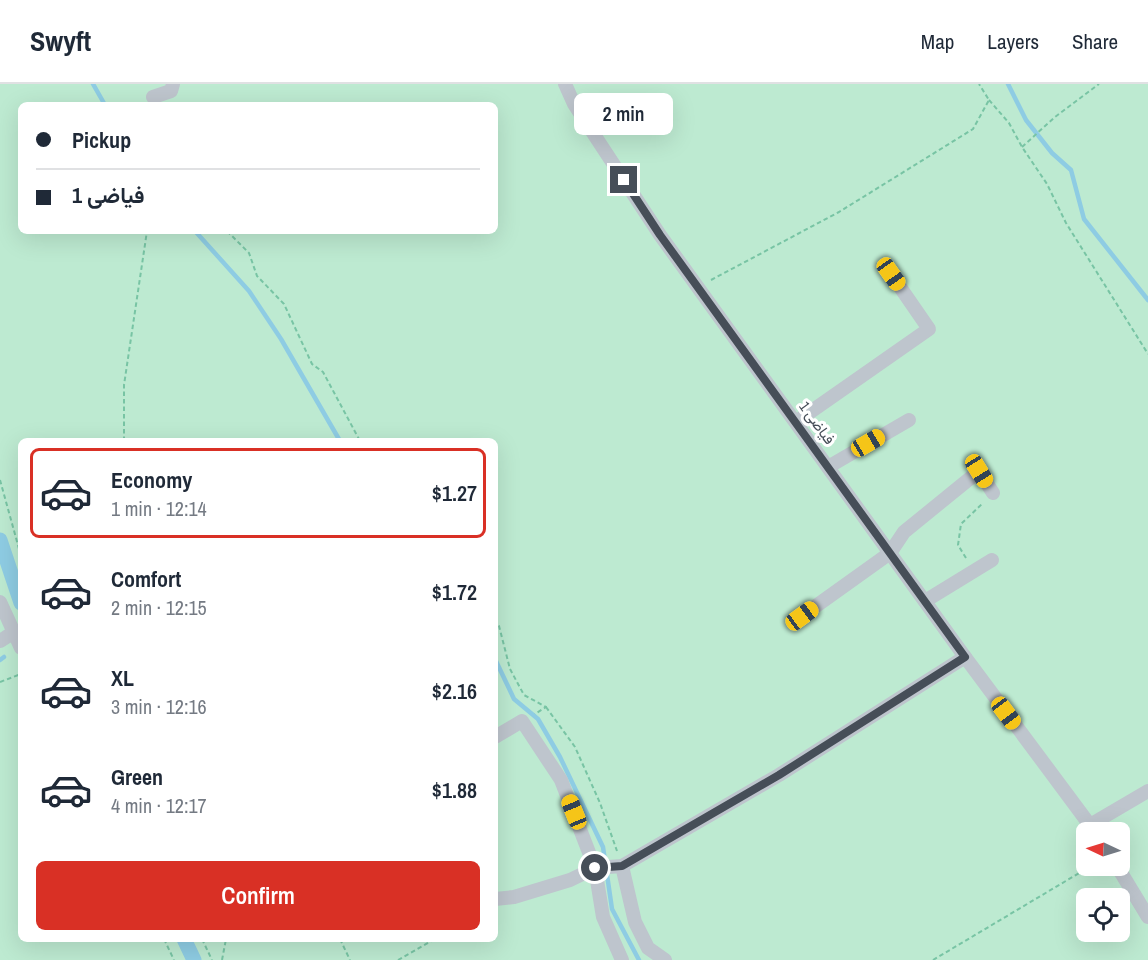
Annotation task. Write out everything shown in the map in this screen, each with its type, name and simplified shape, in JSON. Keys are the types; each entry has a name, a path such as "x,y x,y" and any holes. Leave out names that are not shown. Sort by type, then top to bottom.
{"street":[{"path":"153,97 171,91 173,84"},
{"name":"فیاضی 1","path":"565,84 574,104 660,235 965,657 1088,822"},
{"path":"796,422 929,329 891,274"},
{"path":"828,467 909,420"},
{"path":"802,616 890,553 903,532 979,471 993,494"},
{"path":"925,601 992,560"},
{"path":"0,602 18,642"},
{"path":"0,641 14,633"},
{"path":"498,899 514,897 570,880 597,868 618,867 779,775 965,657"},
{"path":"498,735 522,721 561,780 597,868 603,917 622,960"},
{"path":"1103,822 1148,791"},
{"path":"618,867 635,922 648,948 665,960"},
{"path":"1123,876 1148,917"}],"path":[{"path":"979,84 989,100 1009,123 1047,184 1066,223 1148,354"},
{"path":"1022,147 1042,128 1099,84"},
{"path":"698,287 839,212 973,129 989,100"},
{"path":"124,438 124,385 147,234"},
{"path":"230,234 249,253 257,276 284,304 312,364 323,372 358,438"},
{"path":"0,480 18,545"},
{"path":"974,571 958,545 962,524 993,494"},
{"path":"498,624 510,669 524,695 546,707 575,747 600,803 618,867"},
{"path":"0,682 18,675"},
{"path":"539,711 546,707"},
{"path":"933,960 1076,875"},
{"path":"165,942 174,960"},
{"path":"203,942 212,960"},
{"path":"222,960 225,942"},
{"path":"341,942 350,960"},
{"path":"398,960 430,942"}],"green space":[{"path":"0,84 1148,84 1148,960 0,960"}],"waterway":[{"path":"93,84 103,102"},
{"path":"1008,84 1026,120 1052,153 1071,170 1084,219 1148,300"},
{"path":"198,234 249,291 281,339 338,438"},
{"path":"0,540 18,594"},
{"path":"0,660 4,657"},
{"path":"498,665 514,699 538,719 560,757 603,847 612,909 639,960"},
{"path":"185,942 194,960"}],"route":[{"path":"595,868 622,866 779,775 965,657 660,235 624,180"}]}
